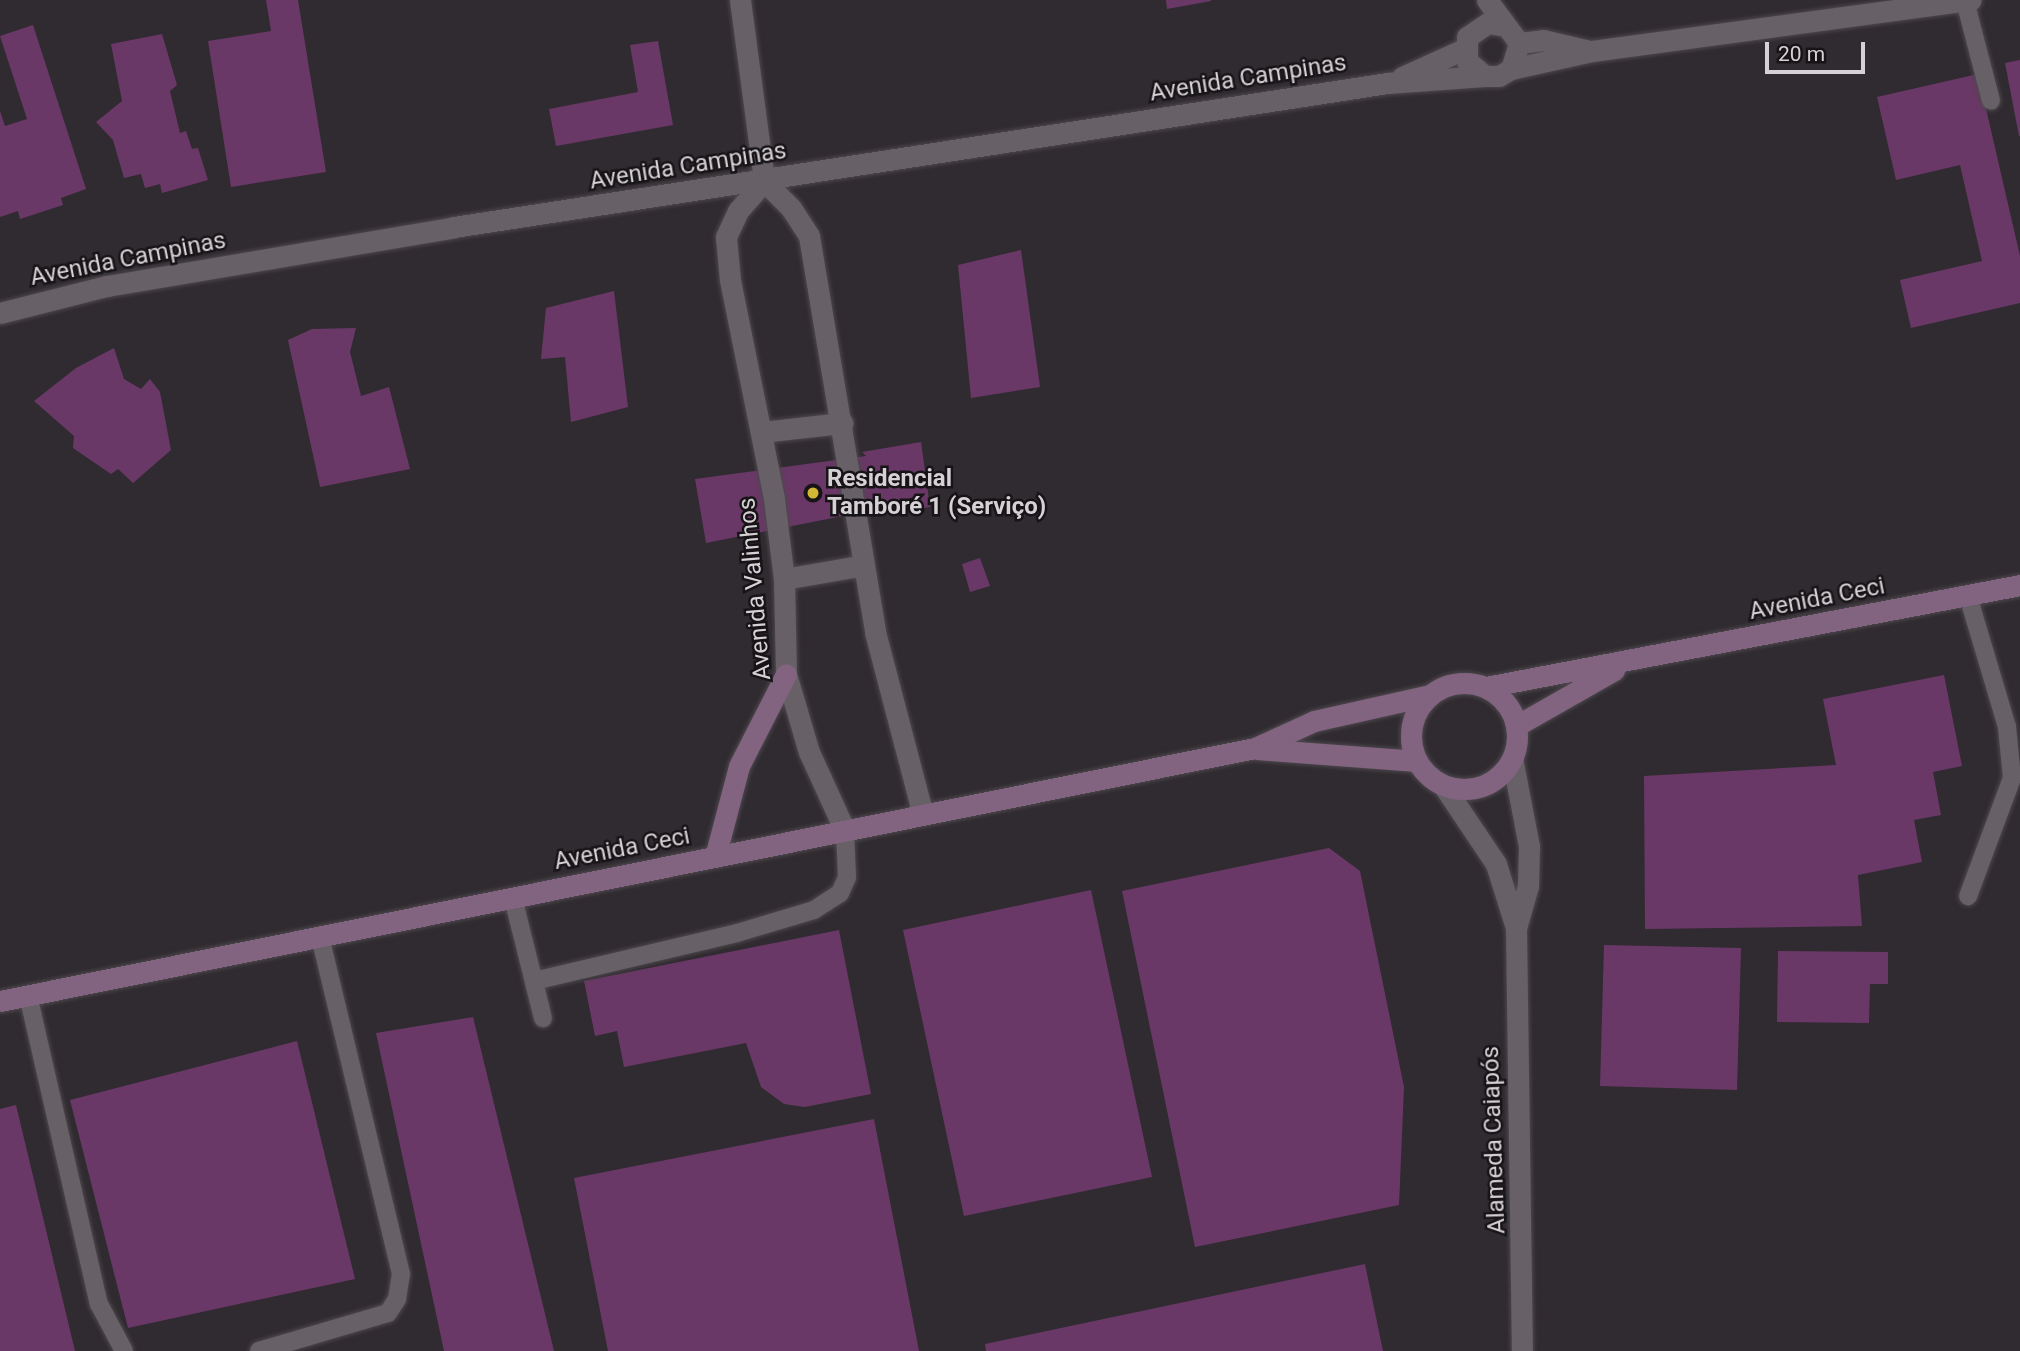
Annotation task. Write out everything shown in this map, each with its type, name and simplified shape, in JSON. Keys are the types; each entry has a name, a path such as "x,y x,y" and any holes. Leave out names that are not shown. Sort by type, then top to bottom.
{"main road":[{"name":"Avenida Ceci","path":"1486,687 1624,664 2020,585"},
{"name":"Avenida Ceci","path":"1516,726 1624,664"},
{"path":"715,857 739,766 786,674"},
{"path":"1457,683 1486,687 1505,703 1516,726 1512,758 1500,774 1483,785 1463,789 1443,785 1417,761 1411,726 1418,709 1430,695 1457,683"},
{"name":"Avenida Ceci","path":"0,1001 1255,748 1314,721 1430,695"},
{"name":"Avenida Ceci","path":"1255,748 1417,761"}],"street":[{"path":"740,0 764,181 791,208 809,236 875,632 923,815"},
{"path":"1474,0 1476,27 1464,49 1474,71 1485,76 1499,76 1511,69 1592,51 1971,0"},
{"path":"1487,0 1501,25 1519,43"},
{"path":"1476,27 1501,25"},
{"path":"1519,43 1543,40 1592,51"},
{"path":"1511,69 1519,43"},
{"name":"Avenida Campinas","path":"1387,83 1464,49"},
{"name":"Avenida Campinas","path":"0,313 107,286 764,181 1387,83 1485,76"},
{"name":"Avenida Valinhos","path":"764,181 738,211 726,237 730,280 762,432 784,579 786,674 808,752 845,831"},
{"path":"762,432 842,423"},
{"path":"784,579 864,565"},
{"name":"Alameda Caiapós","path":"1512,758 1529,846 1528,886 1516,928"},
{"name":"Alameda Caiapós","path":"1443,785 1496,864 1516,928 1522,1351"}],"lane":[{"path":"1965,1 1991,101"},
{"path":"1968,596 2007,727 2012,778 1968,896"},
{"path":"534,981 737,933 814,910 840,893 847,877 845,831"},
{"path":"513,898 543,1018"},
{"path":"259,1351 388,1313 397,1299 401,1274 320,936"},
{"path":"27,995 99,1304 124,1351"}],"building":[{"path":"266,0 298,0 326,172 231,187 208,41 271,31"},
{"path":"1166,0 1211,0 1211,1 1167,9"},
{"path":"33,25 86,189 61,198 63,205 20,219 18,211 0,217 0,111 5,126 27,119 0,36"},
{"path":"162,34 177,85 170,91 180,133 186,131 192,149 198,148 208,180 162,193 160,184 145,188 141,174 124,178 113,140 96,122 122,101 111,44"},
{"path":"658,41 673,125 556,146 549,109 638,92 630,45"},
{"path":"2020,60 2020,136 2019,136 2005,63"},
{"path":"1978,74 2020,256 2020,303 1911,328 1900,280 1982,261 1960,165 1896,180 1877,97"},
{"path":"1021,250 1040,387 971,398 958,265"},
{"path":"614,291 628,407 571,422 565,357 541,359 546,308"},
{"path":"356,328 350,352 361,396 389,387 410,469 320,487 288,340 312,329"},
{"path":"114,348 124,379 141,389 150,379 160,392 171,450 133,483 118,469 111,474 73,448 74,436 34,401 76,368"},
{"name":"Residencial Tamboré 1 (Serviço)","path":"921,442 930,507 875,516 878,509 706,543 695,479 866,456 862,452"},
{"path":"980,558 990,586 970,592 962,564"},
{"path":"1944,675 1962,766 1933,772 1941,815 1914,820 1922,862 1858,875 1862,926 1645,929 1644,776 1836,765 1823,699"},
{"path":"1329,848 1360,871 1404,1087 1399,1205 1195,1247 1122,891"},
{"path":"1091,890 1152,1177 964,1216 903,930"},
{"path":"839,930 871,1094 805,1107 784,1104 761,1087 746,1043 624,1067 617,1031 595,1036 584,981"},
{"path":"1604,945 1741,948 1737,1090 1600,1086"},
{"path":"1778,951 1888,952 1888,984 1870,984 1869,1023 1777,1022"},
{"path":"473,1017 554,1351 444,1351 376,1033"},
{"path":"297,1041 355,1279 128,1328 70,1100"},
{"path":"16,1105 75,1351 0,1351 0,1109"},
{"path":"874,1119 919,1351 608,1351 574,1178"},
{"path":"1365,1264 1383,1351 986,1351 985,1344"}],"place":[{"name":"Residencial Tamboré 1 (Serviço)","path":"813,493"}]}
